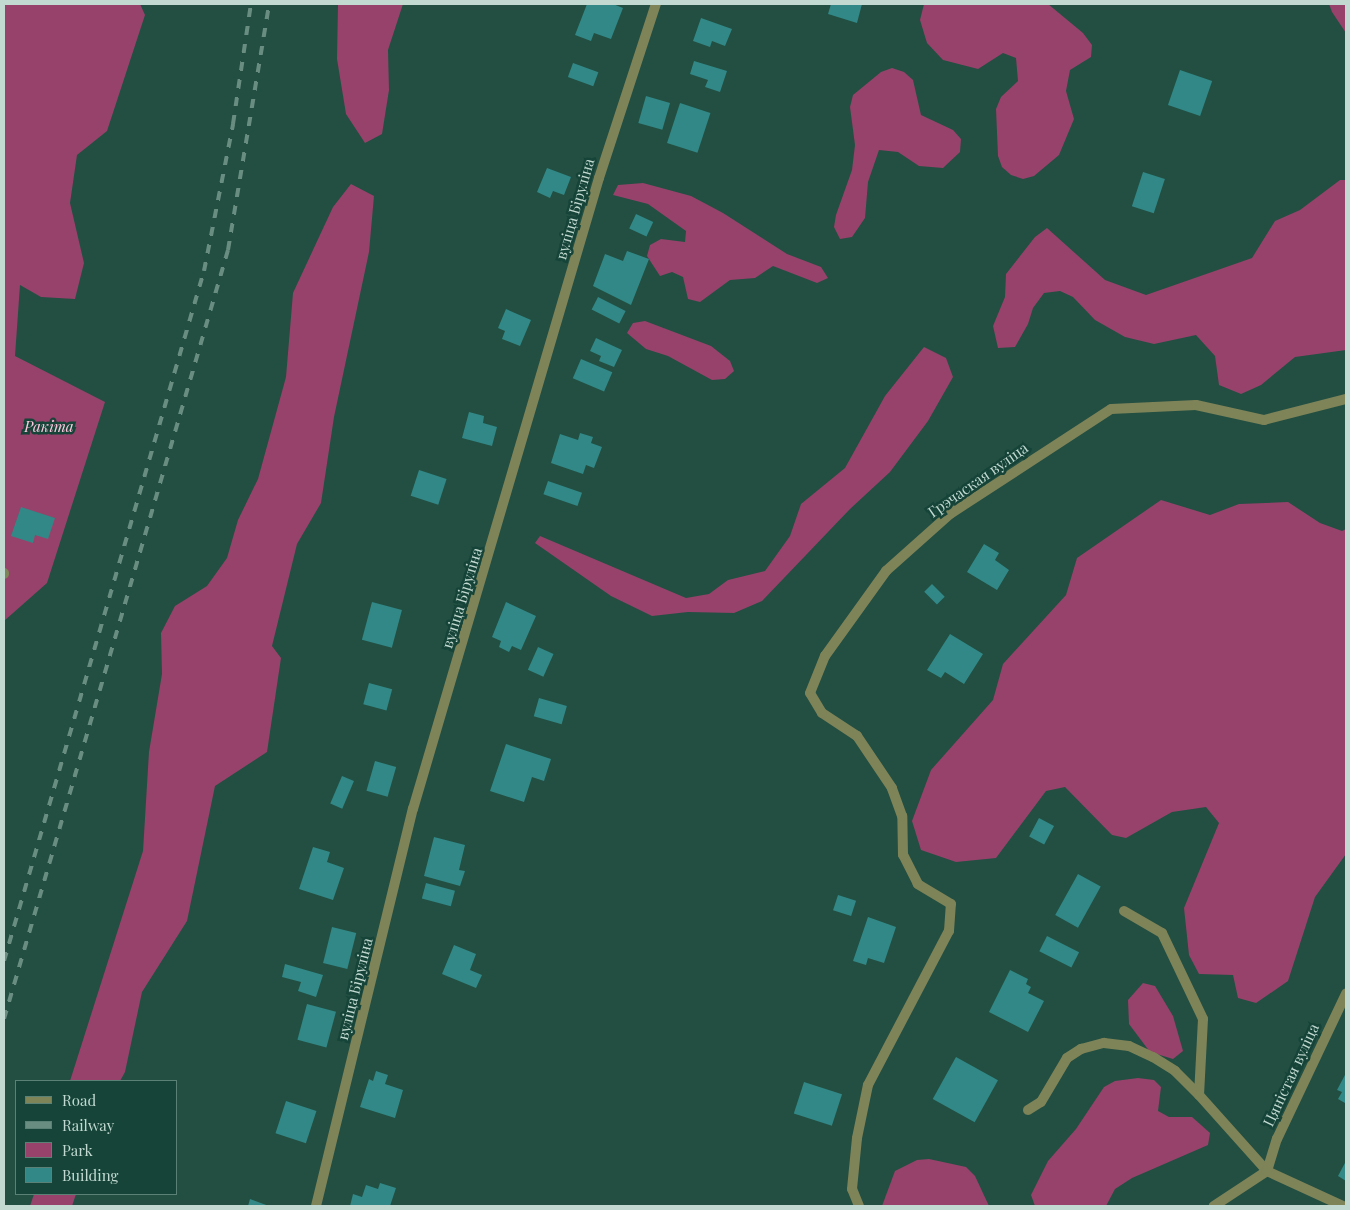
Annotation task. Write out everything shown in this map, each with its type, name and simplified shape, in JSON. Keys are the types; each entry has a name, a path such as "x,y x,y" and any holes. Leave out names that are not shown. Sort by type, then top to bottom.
{"street":[{"name":"вуліца Біруліна","path":"316,1206 413,808 599,178 656,4"},
{"name":"Грэчаская вуліца","path":"859,1206 852,1189 856,1138 868,1085 949,931 951,904 918,884 902,855 902,816 892,788 857,736 822,713 810,693 825,656 886,571 950,514 1111,409 1196,405 1264,420 1346,399"},
{"path":"1124,911 1162,933 1203,1019 1200,1095"},
{"name":"Цяністая вуліца","path":"1267,1171 1277,1139 1346,994"},
{"path":"1028,1110 1042,1102 1067,1058 1081,1049 1104,1043 1128,1046 1154,1057 1175,1071 1200,1095 1267,1171 1343,1206"},
{"path":"1214,1206 1267,1171"}],"green space":[{"name":"Ракіта","path":"4,4 140,4 145,15 107,131 77,155 70,203 84,263 75,299 41,297 20,285 15,356 105,402 47,583 4,621"},
{"path":"338,4 403,4 388,50 389,90 382,134 365,143 346,114 337,59"},
{"path":"924,4 1048,4 1083,33 1092,45 1091,57 1070,70 1066,91 1074,119 1059,155 1034,176 1023,179 1011,175 1002,167 998,156 996,109 1001,97 1018,81 1016,58 1003,53 978,69 943,60 927,43 920,20"},
{"path":"1329,4 1346,4 1346,33 1332,12"},
{"path":"892,68 904,72 913,80 921,115 953,130 961,139 960,152 943,168 919,166 898,152 879,150 868,182 865,218 852,237 840,239 834,227 836,215 852,170 855,145 850,107 853,95 881,72"},
{"path":"1340,180 1346,180 1346,350 1295,357 1261,385 1241,394 1219,385 1215,356 1196,335 1154,344 1125,337 1095,320 1073,297 1060,291 1044,293 1033,308 1028,324 1015,347 998,348 993,326 1005,297 1006,274 1035,237 1047,228 1105,280 1146,295 1252,258 1275,221 1300,210"},
{"path":"643,183 691,196 723,213 787,254 821,267 828,278 817,283 773,266 755,278 730,280 700,302 688,299 683,277 672,272 660,276 647,256 650,245 661,239 685,242 686,231 648,204 613,195 618,185"},
{"path":"351,184 374,196 369,252 334,417 321,503 297,544 272,646 281,658 267,752 215,786 187,921 142,992 125,1072 121,1080 70,1080 143,851 149,752 162,674 161,633 175,606 207,586 227,558 238,520 258,479 286,377 293,293 333,207"},
{"path":"645,321 711,346 730,361 734,371 725,379 712,380 668,356 646,349 627,333 633,323"},
{"path":"924,347 946,358 953,377 928,421 890,472 850,509 762,601 734,613 688,612 652,616 611,596 535,543 540,536 686,598 709,594 728,580 765,571 790,536 801,504 845,468 885,396"},
{"path":"1161,500 1210,515 1239,504 1288,502 1320,523 1342,531 1346,529 1346,854 1315,897 1288,981 1256,1003 1238,998 1233,975 1199,974 1189,955 1184,908 1219,823 1206,807 1172,812 1126,838 1112,835 1065,787 1046,791 996,858 956,862 921,850 912,821 931,770 993,700 1003,664 1066,595 1077,558"},
{"path":"1143,983 1155,986 1173,1016 1183,1051 1173,1059 1150,1052 1129,1024 1128,1000"},
{"path":"1138,1078 1154,1080 1161,1087 1158,1111 1169,1117 1192,1117 1210,1133 1208,1145 1132,1178 1115,1189 1106,1206 1035,1206 1031,1195 1048,1161 1076,1129 1104,1087 1115,1081"},
{"path":"929,1159 966,1167 975,1176 989,1206 882,1206 895,1171 917,1160"},
{"path":"34,1195 76,1195 72,1206 30,1206"}],"building":[{"path":"587,4 613,4 623,8 611,39 594,33 591,41 575,35"},
{"path":"831,4 862,4 857,23 828,14"},
{"path":"701,18 732,29 725,46 712,41 710,47 693,41"},
{"path":"694,61 727,71 720,92 705,87 708,80 690,74"},
{"path":"573,63 598,72 593,86 568,77"},
{"path":"1180,70 1212,81 1200,116 1168,105"},
{"path":"646,96 670,103 662,130 638,123"},
{"path":"680,103 710,113 697,153 667,143"},
{"path":"547,168 571,177 564,195 553,191 550,198 537,192"},
{"path":"1143,172 1165,179 1154,213 1132,206"},
{"path":"636,214 653,222 646,237 629,229"},
{"path":"627,251 649,259 631,305 593,286 605,254 623,261"},
{"path":"598,297 626,311 619,324 592,309"},
{"path":"506,309 531,320 520,346 502,339 505,331 498,328"},
{"path":"596,338 622,350 614,367 599,361 601,356 590,351"},
{"path":"581,359 612,372 604,392 573,378"},
{"path":"469,412 484,416 483,423 497,427 492,446 462,438"},
{"path":"580,433 593,437 591,443 602,447 594,468 586,465 583,474 551,463 560,434 578,440"},
{"path":"419,470 447,479 438,505 411,496"},
{"path":"548,481 582,493 577,506 543,494"},
{"path":"21,507 55,518 48,539 35,535 33,543 11,536"},
{"path":"984,544 999,553 995,560 1009,570 997,590 967,572"},
{"path":"932,584 945,597 937,605 924,592"},
{"path":"372,602 402,610 392,648 362,640"},
{"path":"506,602 536,616 521,650 512,646 509,652 499,647 501,641 492,637"},
{"path":"950,634 983,654 964,684 945,672 941,678 927,670"},
{"path":"538,647 554,654 543,677 528,670"},
{"path":"369,683 392,689 386,710 363,704"},
{"path":"539,698 567,706 562,724 534,716"},
{"path":"506,744 551,759 544,781 532,777 524,802 490,791"},
{"path":"375,761 396,767 388,797 366,791"},
{"path":"342,776 354,781 342,809 330,804"},
{"path":"1039,818 1054,826 1044,845 1029,837"},
{"path":"434,837 465,845 459,870 465,871 460,886 424,876"},
{"path":"313,847 330,852 327,862 344,868 333,900 299,889"},
{"path":"1078,874 1101,887 1078,928 1055,915"},
{"path":"426,883 455,891 451,906 422,898"},
{"path":"838,895 856,901 851,916 833,910"},
{"path":"868,917 896,927 884,963 868,958 866,965 853,961"},
{"path":"332,927 356,933 347,969 323,963"},
{"path":"1047,936 1079,952 1071,967 1039,951"},
{"path":"454,945 476,954 470,970 482,975 476,988 442,974"},
{"path":"285,964 323,975 316,997 298,991 301,982 282,977"},
{"path":"1010,970 1028,979 1026,984 1031,987 1028,993 1044,1001 1028,1032 989,1012"},
{"path":"307,1004 336,1012 326,1048 297,1040"},
{"path":"956,1057 998,1080 975,1122 933,1099"},
{"path":"376,1071 388,1075 385,1084 403,1090 395,1118 360,1107 369,1079 373,1081"},
{"path":"1346,1073 1345,1103 1338,1099 1342,1092 1337,1090"},
{"path":"804,1082 842,1094 832,1126 794,1113"},
{"path":"286,1101 316,1111 306,1143 275,1133"},
{"path":"1346,1161 1346,1181 1338,1176"},
{"path":"380,1183 396,1188 390,1206 350,1206 353,1194 362,1197 366,1185 378,1189"},
{"path":"250,1199 269,1206 248,1206"}],"railway":[{"path":"4,961 204,271 233,124 251,4"},
{"path":"4,1019 228,250 269,4"}]}
